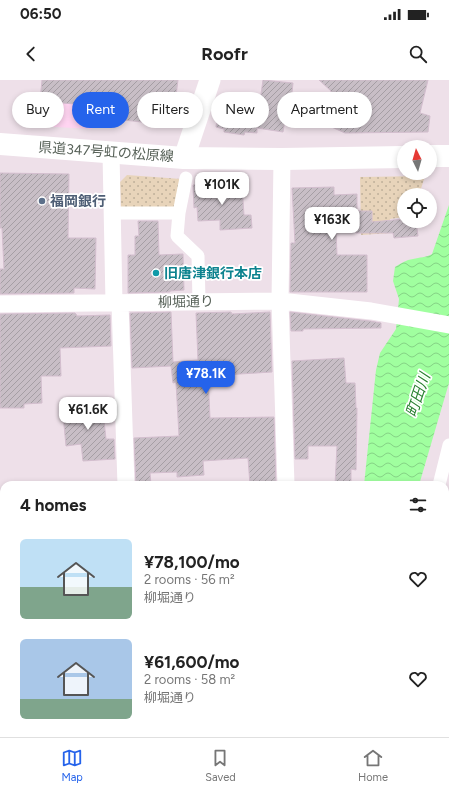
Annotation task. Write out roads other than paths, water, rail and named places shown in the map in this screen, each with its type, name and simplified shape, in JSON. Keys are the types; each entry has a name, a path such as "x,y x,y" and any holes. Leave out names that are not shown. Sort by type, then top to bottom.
{"main road":[{"name":"県道347号虹の松原線","path":"0,144 111,153 185,168 282,159 397,157"}],"street":[{"path":"199,302 198,256 177,236 185,168 210,80"},
{"path":"111,153 112,213 126,481"},
{"path":"282,159 280,301 286,481"},
{"path":"112,213 179,213"},
{"name":"柳堀通り","path":"0,304 280,301 371,311 449,325"},
{"path":"440,481 449,445"},
{"path":"444,737 449,737"}],"water":[{"name":"町田川","path":"449,205 449,383 420,481 364,481 376,370 380,353 396,329 399,299 393,281 395,267 408,260 425,257 432,254"}],"place":[{"name":"福岡銀行","path":"42,201"},
{"name":"旧唐津銀行本店","path":"156,273"}]}
